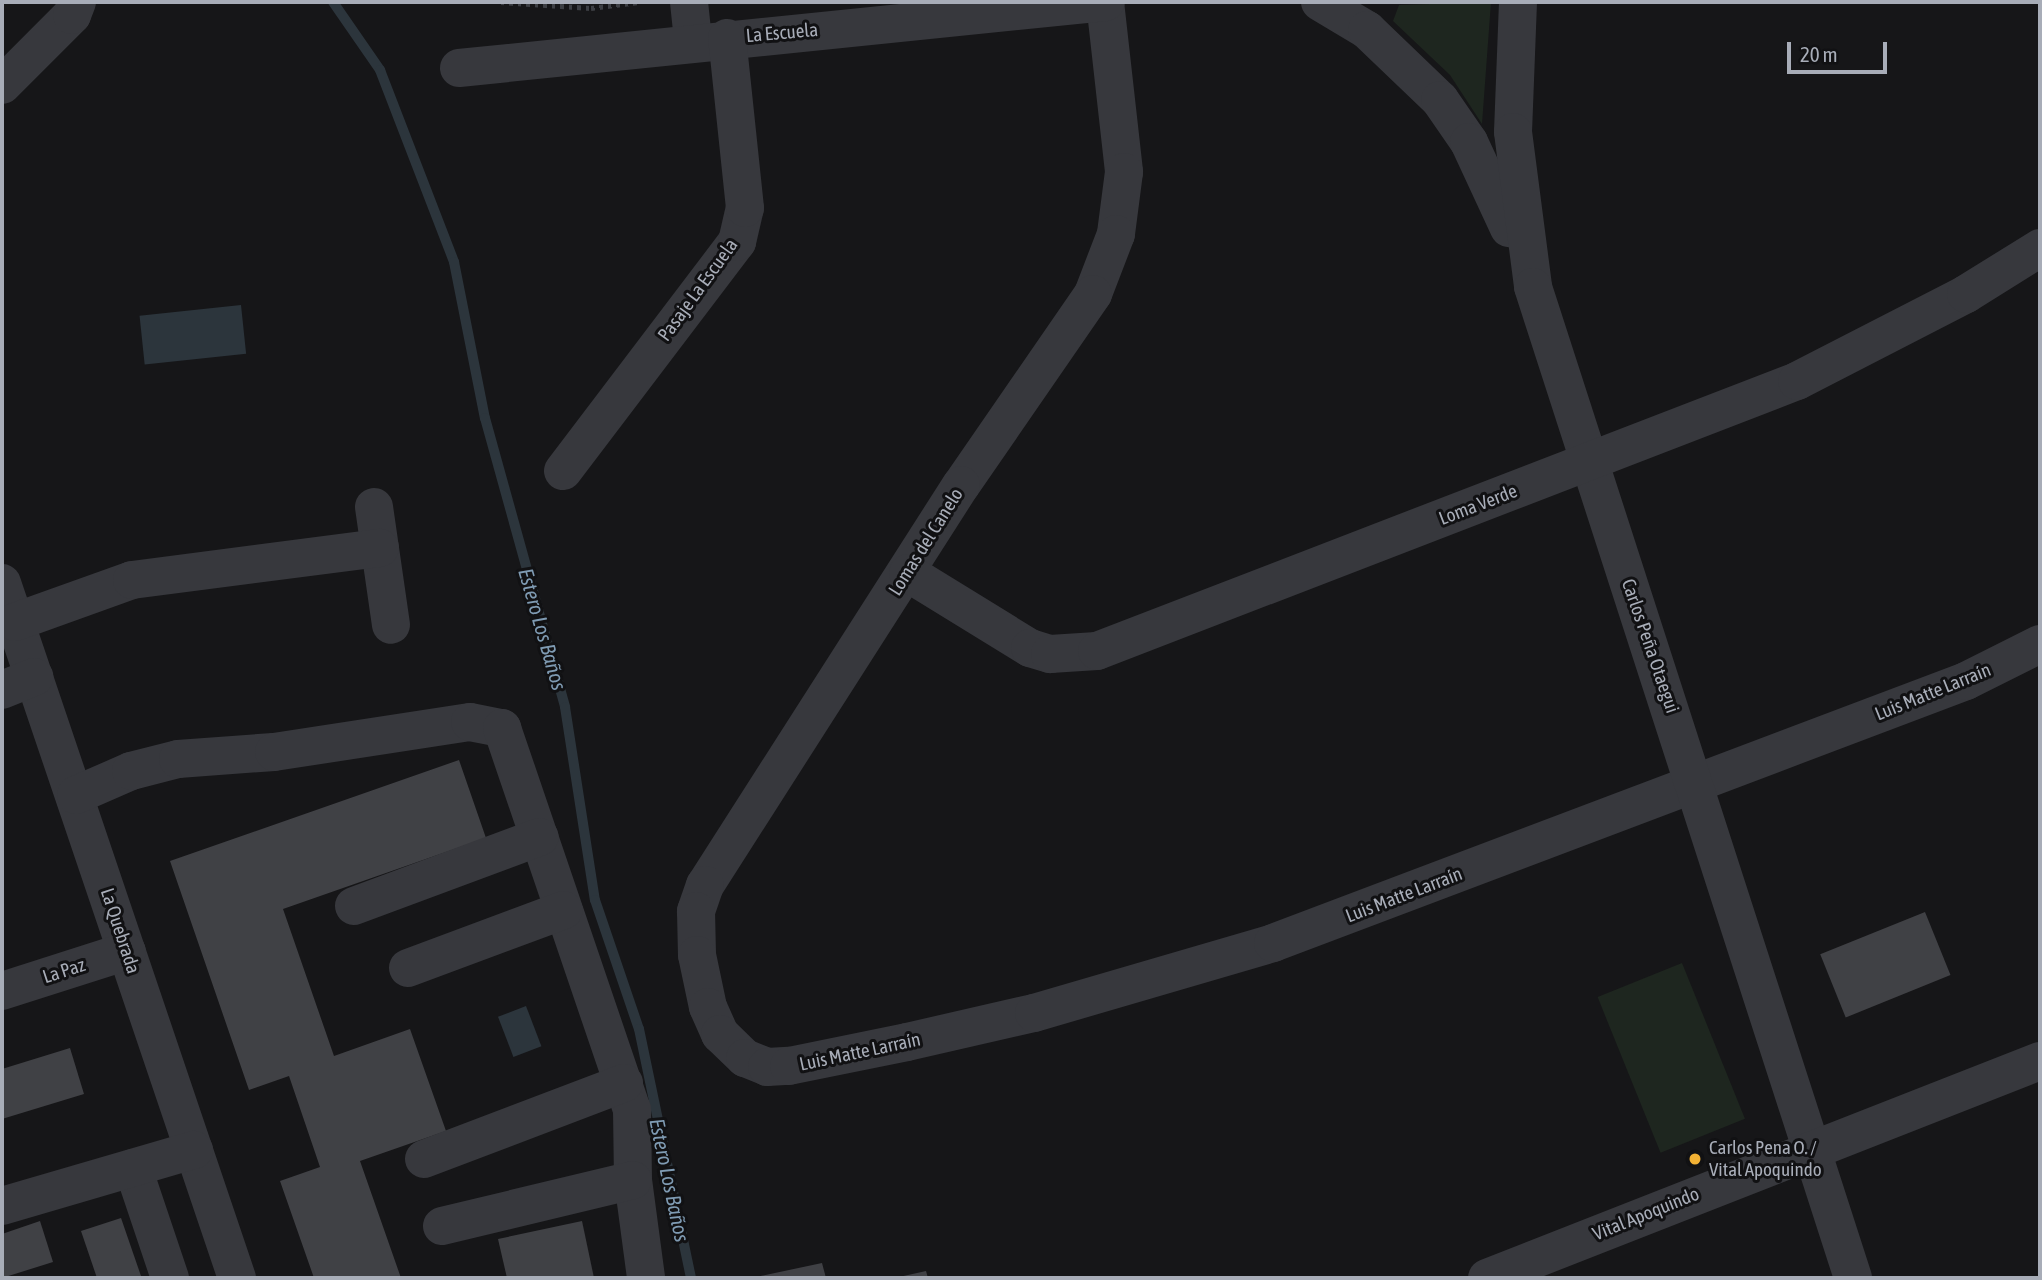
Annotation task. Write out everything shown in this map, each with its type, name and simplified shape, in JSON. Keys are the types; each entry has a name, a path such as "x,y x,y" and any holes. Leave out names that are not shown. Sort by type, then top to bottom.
{"street":[{"name":"Pasaje La Escuela","path":"563,471 737,242 745,208 710,40 689,2"},
{"name":"La Escuela","path":"460,68 710,40 1106,2"},
{"name":"Lomas del Canelo","path":"745,1058 720,1034 708,1007 697,955 696,911 705,885 908,573 961,485 1076,322 1106,264 1124,172 1106,2"},
{"path":"1320,2 1377,38 1440,100 1469,142 1532,287"},
{"name":"Carlos Peña Otaegui","path":"1518,2 1513,132 1532,287 1695,782 1809,1149 1853,1278"},
{"path":"2,85 77,6"},
{"name":"Loma Verde","path":"908,573 1030,648 1085,653 1797,381 1943,307 2040,248"},
{"path":"374,507 391,625"},
{"path":"15,622 132,580 380,548"},
{"name":"La Quebrada","path":"2,583 15,622 18,683 76,795 237,1278"},
{"name":"Luis Matte Larraín","path":"745,1058 767,1067 789,1066 1034,1013 1159,979 1387,902 1695,782 1966,681 2040,644"},
{"path":"76,795 131,771 178,759 274,752 470,722 502,728 624,1083 635,1133 633,1180 646,1278"},
{"path":"354,906 540,837"},
{"path":"408,968 564,910"},
{"name":"La Paz","path":"2,991 127,951"},
{"name":"Vital Apoquindo","path":"1487,1278 1809,1149 2040,1061"},
{"path":"424,1159 624,1083"},
{"path":"4,1198 133,1168 194,1150"},
{"path":"133,1168 170,1278"},
{"path":"442,1226 633,1180"}],"path":[{"path":"501,2 591,8 639,2"}],"shaded area":[{"path":"1491,2 1482,124 1450,75 1393,21 1399,5"},
{"path":"241,305 246,354 145,364 140,316"},
{"path":"1682,963 1745,1119 1661,1153 1598,997"},
{"path":"526,1006 541,1046 513,1057 498,1017"}],"building":[{"path":"459,760 486,838 283,909 334,1056 410,1029 446,1131 360,1161 401,1278 314,1278 280,1181 320,1167 289,1076 249,1090 170,861"},
{"path":"1925,912 1950,975 1846,1017 1820,954"},
{"path":"70,1048 84,1094 2,1119 2,1069"},
{"path":"121,1218 141,1276 97,1278 81,1231"},
{"path":"40,1221 53,1262 2,1278 2,1234"},
{"path":"582,1221 594,1278 507,1278 498,1239"},
{"path":"822,1263 826,1278 756,1277"},
{"path":"926,1271 928,1278 899,1278 899,1277"}],"waterway":[{"name":"Estero Los Baños","path":"333,2 380,70 454,262 485,418 565,707 595,900 639,1029 691,1278"}],"place":[{"name":"Carlos Pena O. / Vital Apoquindo","path":"1695,1159"}]}
